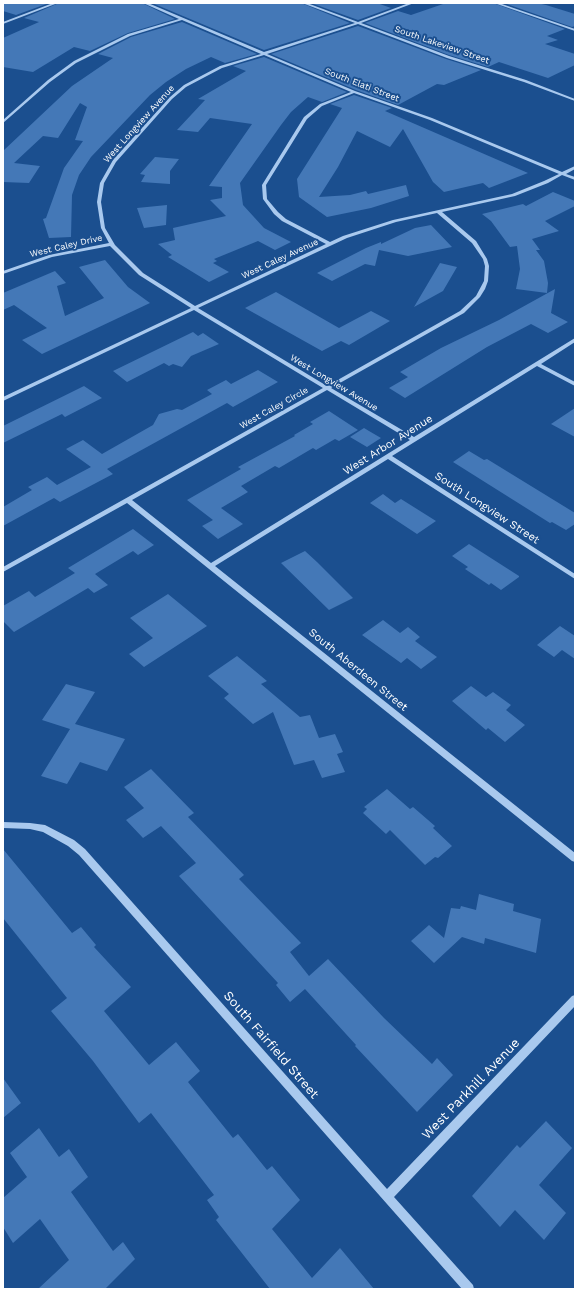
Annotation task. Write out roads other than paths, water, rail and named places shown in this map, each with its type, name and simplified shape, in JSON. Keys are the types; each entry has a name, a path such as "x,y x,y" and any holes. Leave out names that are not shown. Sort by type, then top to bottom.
{"street":[{"path":"3,23 56,3"},
{"name":"South Elati Street","path":"145,3 354,92 431,119 575,180"},
{"name":"South Lakeview Street","path":"304,3 448,57 525,80 575,100"},
{"name":"West Longview Avenue","path":"412,3 358,24 221,66 186,86 171,98 114,162 102,183 99,202 103,228 111,244 122,257 141,274 194,308 414,440"},
{"path":"496,3 575,30"},
{"path":"3,122 49,81 75,62 129,36 181,19"},
{"path":"329,244 284,220 271,209 265,199 264,185 305,118 321,105 354,92"},
{"name":"West Caley Avenue","path":"3,399 329,244 370,228 513,195 546,182 575,167"},
{"name":"West Caley Circle","path":"3,570 462,312 478,297 486,281 487,266 485,259 474,242 439,212"},
{"name":"West Caley Drive","path":"3,273 51,256 111,244"},
{"name":"West Arbor Avenue","path":"211,566 575,340"},
{"path":"537,364 575,384"},
{"name":"South Longview Street","path":"388,456 575,577"},
{"name":"South Aberdeen Street","path":"128,500 575,858"},
{"name":"South Fairfield Street","path":"3,825 45,829 71,843 82,852 469,1289"},
{"name":"West Parkhill Avenue","path":"386,1196 575,999"}]}
